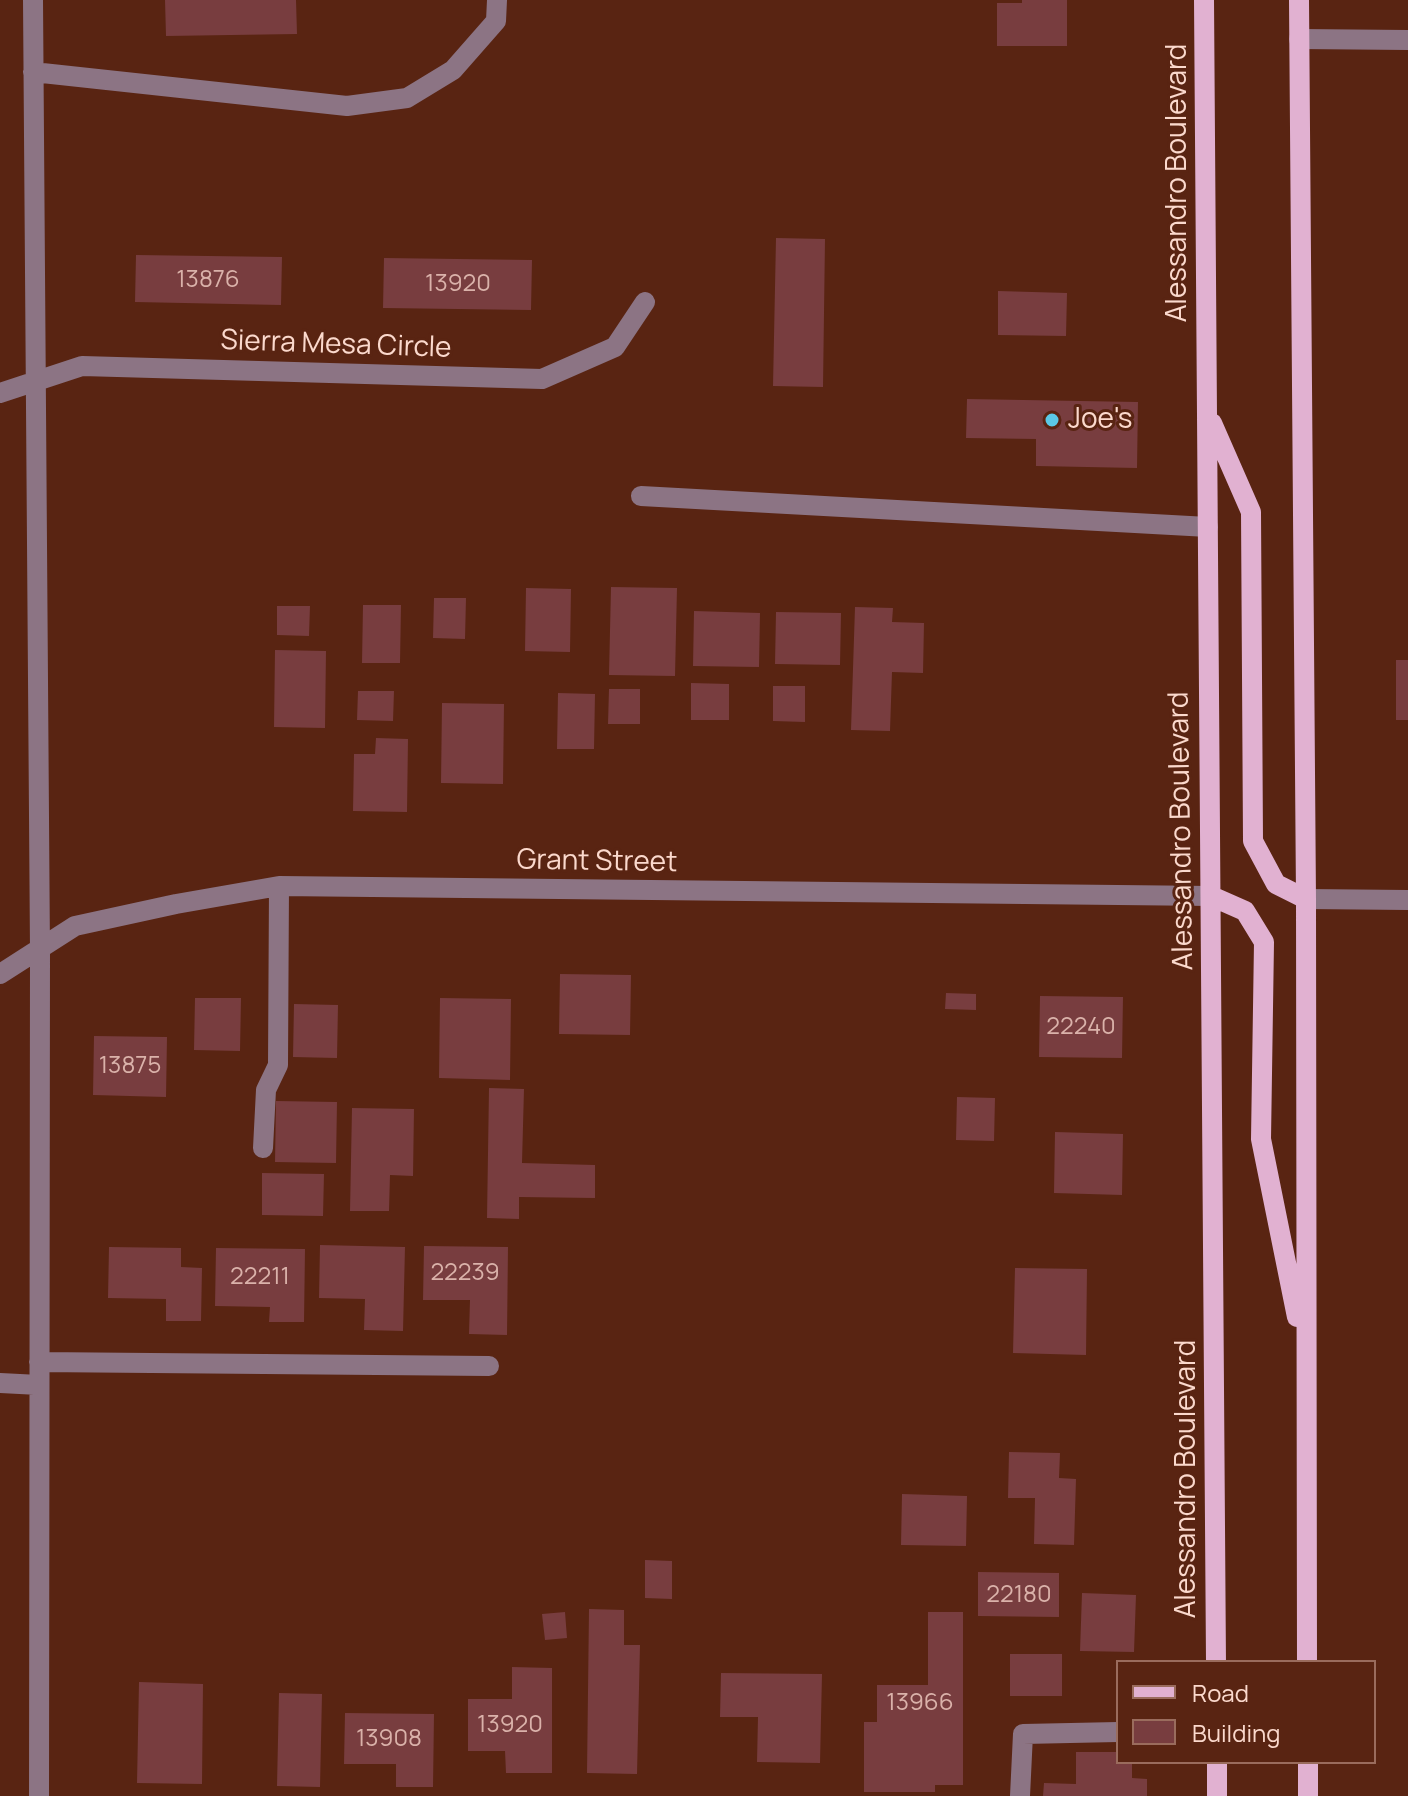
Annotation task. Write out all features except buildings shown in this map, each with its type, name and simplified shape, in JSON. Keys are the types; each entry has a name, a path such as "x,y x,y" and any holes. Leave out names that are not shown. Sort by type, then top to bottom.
{"main road":[{"name":"Alessandro Boulevard","path":"1204,0 1216,1660"},
{"path":"1299,0 1306,899 1307,1660"},
{"path":"1207,412 1251,512 1253,841 1276,884 1306,899"},
{"path":"1211,896 1245,911 1264,942 1261,1139 1307,1361"},
{"path":"1217,1764 1217,1796"},
{"path":"1308,1764 1308,1796"}],"street":[{"path":"33,0 40,951 39,1796"},
{"path":"33,72 347,106 407,98 453,70 496,21 497,0"},
{"path":"1299,39 1408,40"},
{"name":"Sierra Mesa Circle","path":"0,393 82,366 542,379 615,347 645,302"},
{"path":"641,496 1208,527"},
{"path":"263,1148 266,1090 278,1065 279,886"},
{"name":"Grant Street","path":"0,974 75,926 279,886 1211,896"},
{"path":"1306,899 1408,900"},
{"path":"39,1362 489,1366"},
{"path":"0,1383 39,1385"},
{"path":"1020,1796 1023,1734 1116,1732"}],"place":[{"name":"Joe's","path":"1052,420"}]}
